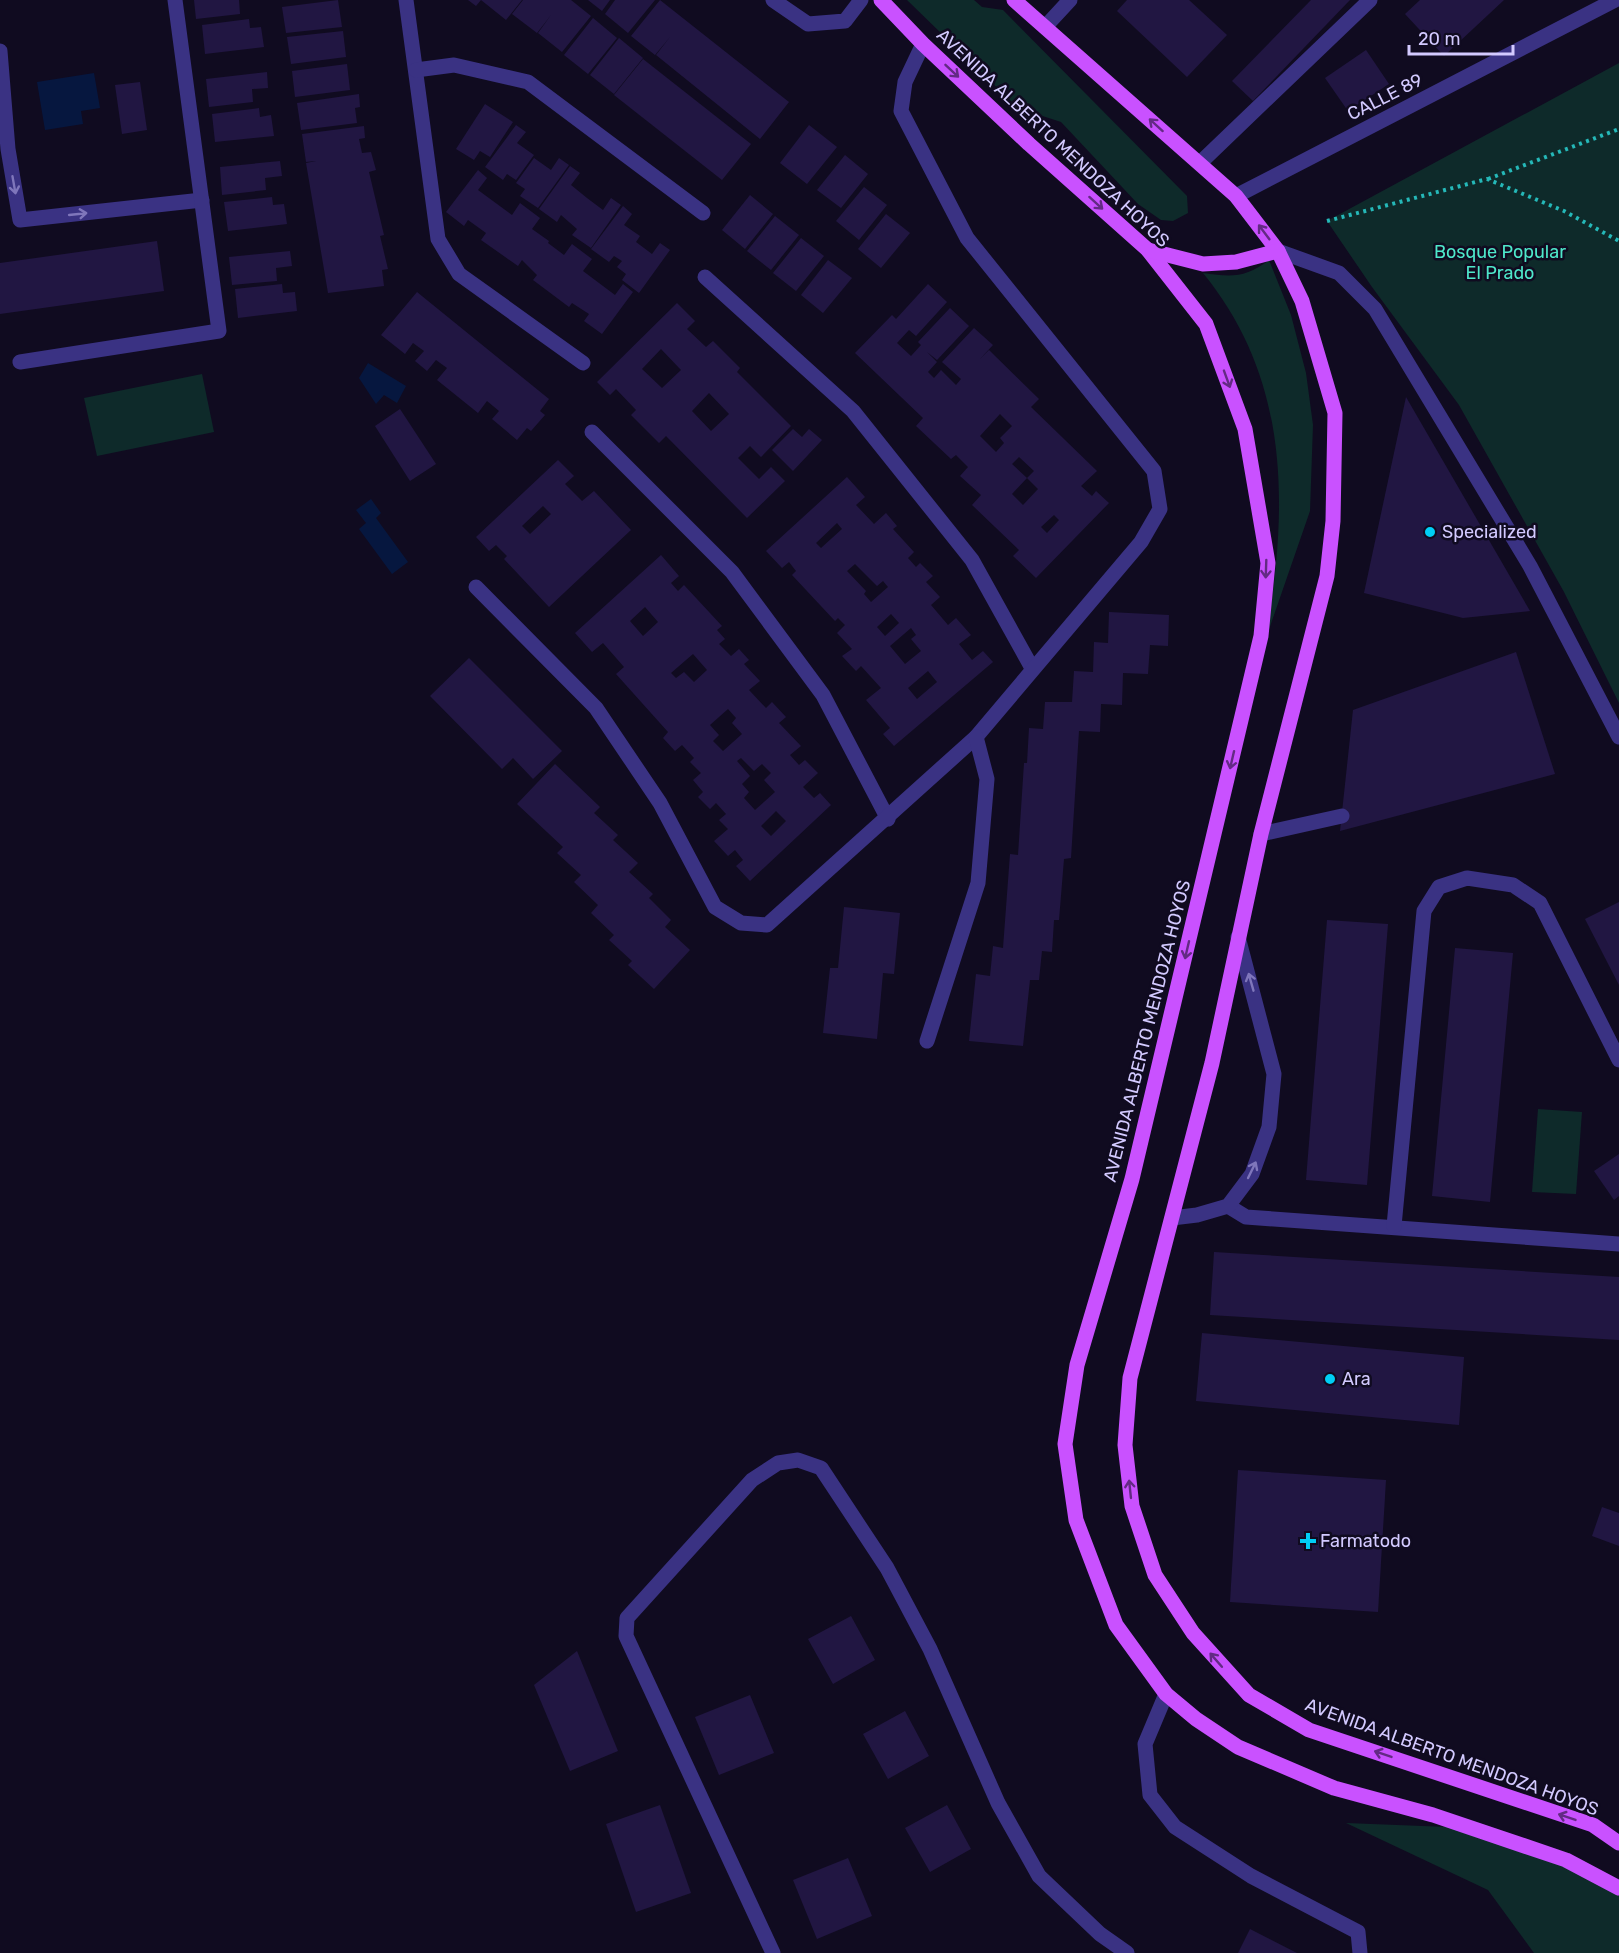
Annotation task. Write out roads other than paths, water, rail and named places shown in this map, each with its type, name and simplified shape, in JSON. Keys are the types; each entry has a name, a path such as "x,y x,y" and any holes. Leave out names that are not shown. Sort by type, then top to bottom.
{"main road":[{"name":"AVENIDA ALBERTO MENDOZA HOYOS","path":"882,0 924,44 1148,250 1206,324 1245,429 1268,563 1261,636 1132,1179 1077,1365 1065,1444 1076,1520 1116,1625 1166,1694 1196,1719 1238,1747 1334,1788 1433,1815 1566,1860 1619,1888"},
{"name":"AVENIDA ALBERTO MENDOZA HOYOS","path":"1014,0 1236,196 1278,251 1302,301 1335,413 1333,521 1327,576 1261,834 1212,1063 1130,1378 1125,1445 1132,1506 1155,1575 1193,1634 1249,1695 1310,1730 1593,1825 1619,1843"},
{"path":"1148,250 1203,264 1236,262 1278,251"}],"street":[{"path":"20,362 219,331 175,0"},
{"path":"406,0 438,239 459,274 583,363"},
{"path":"773,0 808,24 845,21 861,0"},
{"path":"1045,27 1070,0"},
{"path":"1200,164 1370,0"},
{"name":"CALLE 89","path":"1236,196 1615,0"},
{"path":"476,587 596,708 660,803 715,907 741,923 767,925 888,819 976,737 1032,668 1141,542 1160,509 1154,471 967,237 901,111 905,82 924,44"},
{"path":"0,51 4,149 20,220 202,200"},
{"path":"416,70 454,65 528,82 703,213"},
{"path":"1278,251 1339,273 1376,309 1530,566 1619,737"},
{"path":"705,277 853,411 972,560 1032,668"},
{"path":"592,432 732,572 823,695 888,819"},
{"path":"927,1041 978,883 987,778 976,737"},
{"path":"1261,834 1342,816"},
{"path":"1394,1226 1424,910 1439,887 1467,878 1513,885 1540,903 1619,1060"},
{"path":"1172,1218 1197,1215 1228,1206 1252,1174 1269,1127 1275,1074 1238,937"},
{"path":"1228,1206 1246,1217 1619,1244"},
{"path":"774,1953 626,1636 627,1618 752,1480 778,1463 798,1460 821,1468 887,1568 930,1649 998,1803 1039,1876 1100,1934 1127,1953"},
{"path":"1166,1694 1145,1744 1150,1795 1174,1827 1251,1876 1358,1932 1360,1953"}],"water":[{"path":"94,73 100,108 81,111 83,124 45,130 37,82"},
{"path":"368,363 406,386 397,403 384,395 376,404 359,378"},
{"path":"371,499 381,513 376,518 408,562 392,574 359,529 366,523 356,510"}],"place":[{"name":"Specialized","path":"1430,532"},
{"name":"Ara","path":"1330,1379"},
{"name":"Farmatodo","path":"1308,1541"}],"park label":[{"name":"Bosque Popular El Prado","path":"1500,262"}]}
